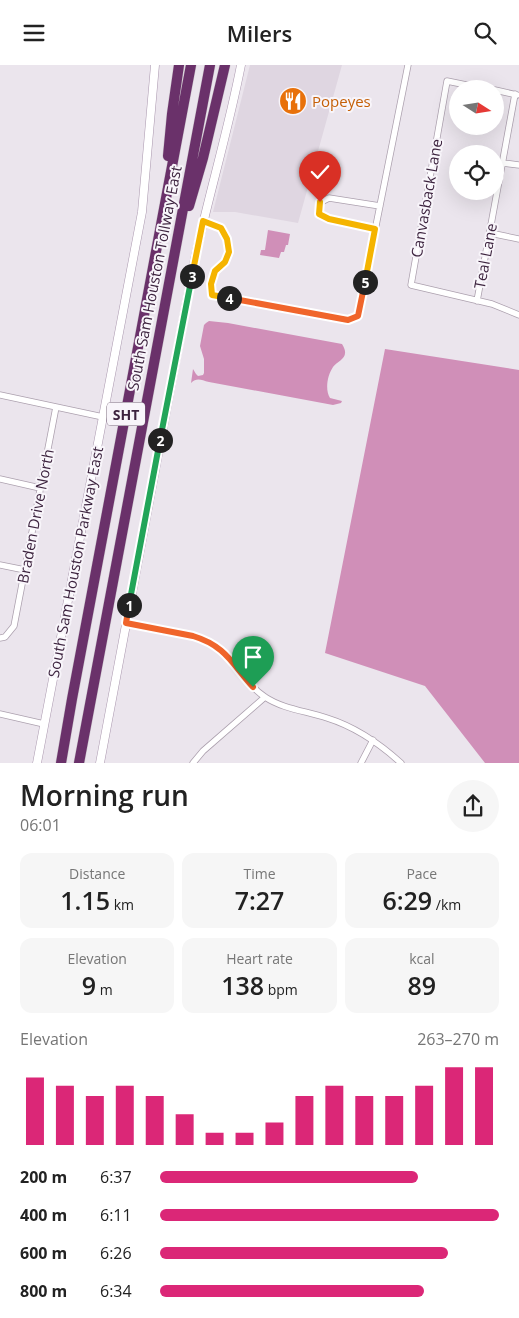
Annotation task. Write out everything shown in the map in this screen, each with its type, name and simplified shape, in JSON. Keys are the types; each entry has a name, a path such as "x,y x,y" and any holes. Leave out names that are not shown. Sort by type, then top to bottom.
{"highway":[{"path":"164,209 172,114 179,65"},
{"name":"South Sam Houston Tollway East","path":"60,763 191,65"},
{"name":"South Sam Houston Tollway East","path":"79,763 210,65"},
{"path":"169,277 203,159 225,65"}],"main road":[{"name":"South Sam Houston Parkway East","path":"37,763 142,212 155,65"},
{"path":"100,763 203,221 234,102 241,65"}],"street":[{"path":"203,221 221,228 227,239 229,252 225,262 215,271 211,284 212,295 348,320 358,316 408,65"},
{"name":"Canvasback Lane","path":"449,81 447,81 411,285 477,301"},
{"path":"504,92 517,95"},
{"name":"Teal Lane","path":"504,158 517,95"},
{"path":"504,163 519,165"},
{"path":"375,229 329,219 319,214 320,202 330,198 380,206"},
{"name":"Teal Lane","path":"477,301 496,200"},
{"path":"490,233 519,239"},
{"path":"477,301 492,304 519,315"},
{"path":"0,395 103,417"},
{"name":"Braden Drive North","path":"0,638 5,637 14,626 56,407"},
{"path":"0,479 40,488"},
{"path":"0,565 25,570"},
{"path":"126,623 202,639 231,659 253,687 265,697 287,707 328,718 358,730 373,739 401,763"},
{"path":"193,763 203,751 265,697"},
{"path":"0,714 44,723"},
{"path":"361,763 373,739"}],"shaded area":[{"path":"250,65 342,65 298,223 235,212 213,212"},
{"path":"268,230 290,234 288,245 286,245 284,252 281,252 279,258 260,255 261,250 265,250"},
{"path":"209,321 342,344 344,356 333,367 327,387 330,398 342,401 341,403 333,405 199,379 191,383 193,369 198,376 204,373 204,359 200,346 204,325"},
{"path":"385,349 519,370 519,763 485,763 425,686 325,653"}],"place":[{"name":"Popeyes","path":"293,101"}],"route":[{"path":"253,687 231,659 215,646 202,639 126,623 203,221 221,228 227,239 229,252 225,262 215,271 211,284 212,295 348,320 358,316 375,229 329,219 319,214 320,202"}]}
